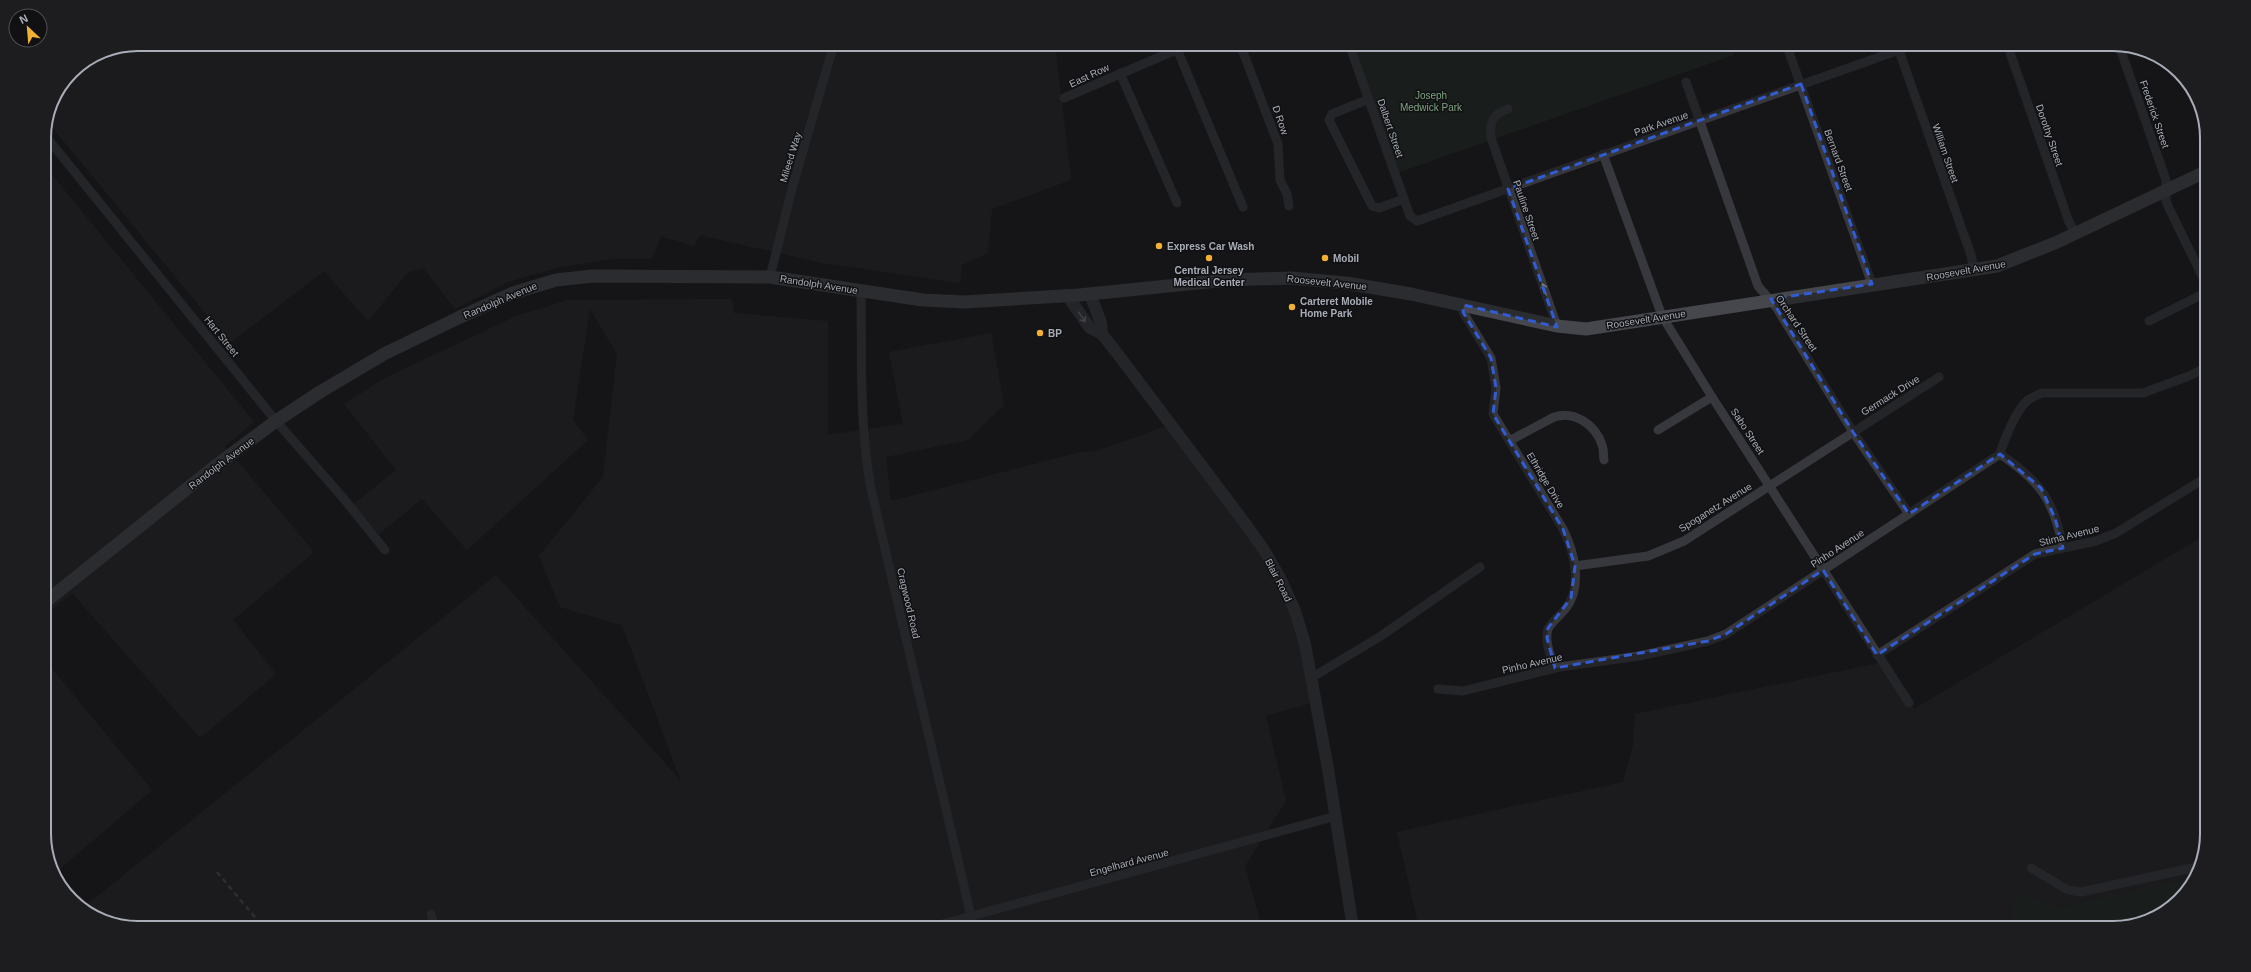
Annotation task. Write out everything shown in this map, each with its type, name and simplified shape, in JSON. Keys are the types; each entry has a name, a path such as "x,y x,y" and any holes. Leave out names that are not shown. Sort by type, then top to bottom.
{"main road":[{"name":"Roosevelt Avenue","path":"1067,296 1233,279 1291,278 1346,283 1464,305 1556,326 1586,329 1769,299 1974,270 2016,260 2200,174"},
{"name":"Randolph Avenue","path":"51,593 276,421 384,354 474,310 537,284 556,280 593,276 770,276 935,301 964,302 1067,296"}],"street":[{"name":"Mileed Way","path":"770,276 793,185 832,51"},
{"name":"East Row","path":"1064,98 1120,72 1172,51"},
{"path":"1178,51 1243,207"},
{"name":"D Row","path":"1243,51 1278,144 1280,180 1287,194 1289,206"},
{"name":"Dalbert Street","path":"1352,51 1412,219"},
{"name":"Bernard Street","path":"1789,51 1872,284"},
{"name":"Park Avenue","path":"1412,219 1421,220 1603,154 1700,121 1887,51"},
{"name":"William Street","path":"1898,51 1971,255 1974,270"},
{"name":"Dorothy Street","path":"2009,51 2069,222 2075,233"},
{"name":"Frederick Street","path":"2121,51 2166,180 2166,200 2168,206 2200,272"},
{"path":"1120,72 1177,203"},
{"name":"Orchard Street","path":"1686,82 1758,286 1779,312 1853,432 1909,514"},
{"path":"1369,99 1332,114 1329,120 1372,206 1378,208 1404,199"},
{"name":"Pauline Street","path":"1508,109 1498,112 1490,128 1491,138 1556,326"},
{"name":"Hart Street","path":"51,143 276,421 344,499 385,550"},
{"name":"Sabo Street","path":"1603,154 1662,316 1712,397 1909,703"},
{"name":"Cragwood Road","path":"862,291 862,412 870,483 971,916"},
{"path":"1090,294 1101,323 1102,334"},
{"path":"2149,320 2200,295"},
{"name":"Blair Road","path":"1067,296 1090,328 1102,334 1264,550 1281,580 1295,611 1305,644 1336,816 1352,921"},
{"name":"Ethridge Drive","path":"1464,305 1463,312 1491,358 1496,388 1493,414 1563,529 1568,540 1575,566 1575,580 1571,598 1567,607 1548,628 1546,638 1555,668"},
{"path":"2063,548 2055,518 2041,488 2027,473 2000,454 2003,441 2022,407 2028,400 2042,393 2143,393 2190,376 2200,371"},
{"name":"Germack Drive","path":"1853,432 1939,377"},
{"path":"1658,430 1712,397"},
{"path":"1509,441 1554,417 1562,414 1573,415 1583,420 1594,429 1602,445 1604,460"},
{"name":"Spoganetz Avenue","path":"1575,566 1648,556 1684,540 1853,432"},
{"name":"Pinho Avenue","path":"1438,688 1463,691 1555,668 1639,656 1708,641 1726,634 2000,454"},
{"name":"Stima Avenue","path":"1878,654 2035,554 2096,541 2116,533 2200,481"},
{"path":"1311,678 1381,636 1480,567"},
{"name":"Engelhard Avenue","path":"953,921 1336,816"},
{"path":"2031,868 2068,890 2081,892 2193,868"},
{"path":"431,914 433,921"}],"highlighted area":[{"path":"1801,84 1872,284 1771,299 1853,432 1909,514 2000,454 2041,488 2055,518 2063,548 2035,554 1877,655 1823,570 1726,634 1708,641 1555,668 1547,638 1548,628 1571,598 1575,566 1563,529 1493,414 1496,388 1491,358 1463,312 1464,305 1557,327 1508,189"}],"shaded area":[{"path":"132,51 1056,51 1071,180 992,209 988,253 962,265 960,283 822,263 700,235 694,246 661,236 652,259 614,259 559,267 508,282 455,309 424,269 408,272 368,321 324,271 230,343 52,127 54,115 60,100 69,85 81,73 100,60"},
{"path":"51,174 254,422 225,446 314,552 233,620 276,674 200,738 72,593 51,610"},
{"path":"732,299 734,313 828,321 828,435 903,424 889,352 991,333 1004,405 968,440 886,457 891,501 1081,452 1097,451 1172,424 1289,595 1315,702 1266,716 1286,801 1245,866 1260,921 132,921 115,918 87,904 496,575 681,781 622,625 560,607 539,556 603,477 617,354 590,309 573,420 588,440 467,550 422,499 379,534 353,505 396,470 344,404 385,378 514,317 567,300"},
{"path":"2200,538 2200,840 2195,862 2182,887 2161,906 2146,914 2136,918 2113,921 1417,921 1397,832 1623,782 1633,746 1635,714 1884,662 1914,709"},
{"path":"51,667 152,790 59,869 51,840"}],"green space":[{"name":"Joseph Medwick Park","path":"1354,51 1733,51 1734,55 1397,173"},
{"path":"2187,879 2182,887 2161,906 2136,918 2124,920 2014,921 2011,906 2025,894 2059,908"}],"railway":[{"path":"217,872 258,921"}],"place":[{"name":"Express Car Wash","path":"1159,246"},
{"name":"Central Jersey Medical Center","path":"1209,258"},
{"name":"Mobil","path":"1325,258"},
{"name":"Carteret Mobile Home Park","path":"1292,307"},
{"name":"BP","path":"1040,333"}]}
